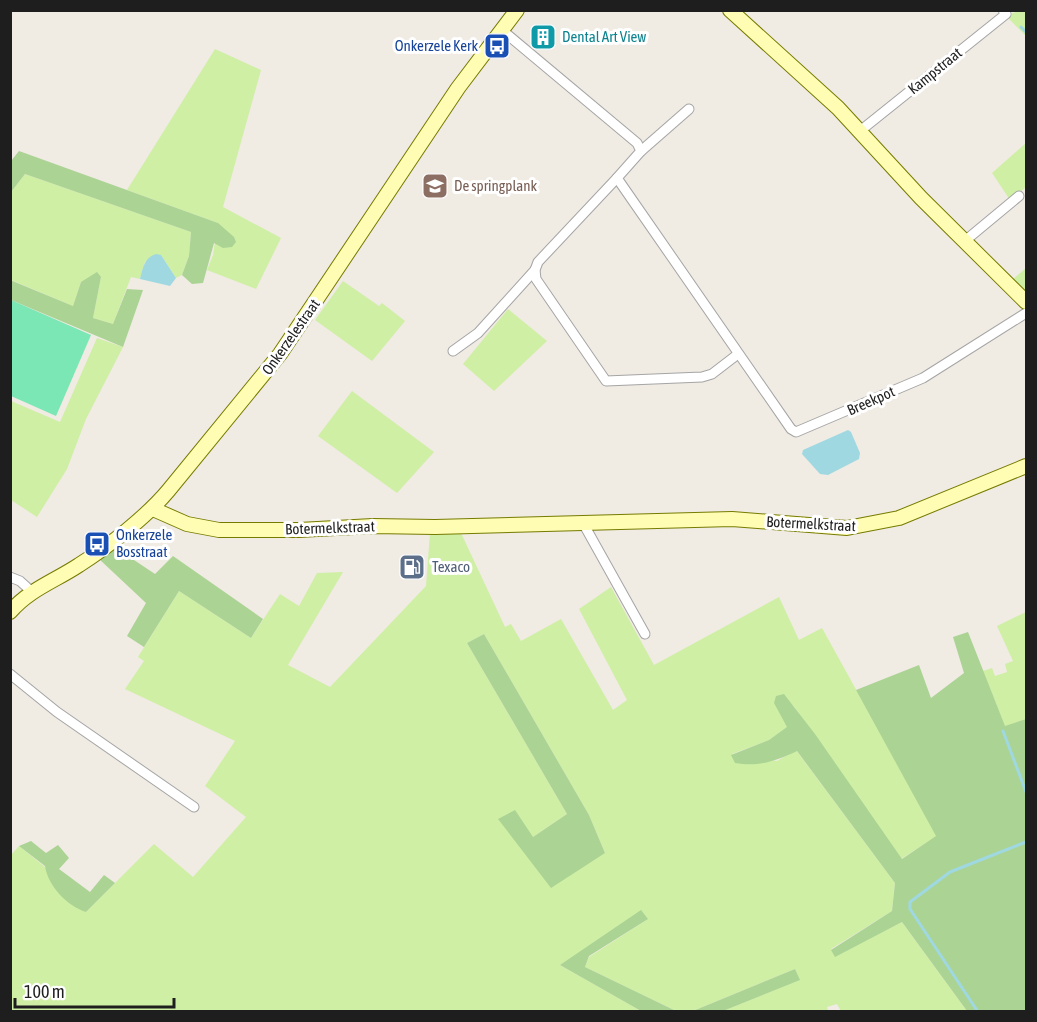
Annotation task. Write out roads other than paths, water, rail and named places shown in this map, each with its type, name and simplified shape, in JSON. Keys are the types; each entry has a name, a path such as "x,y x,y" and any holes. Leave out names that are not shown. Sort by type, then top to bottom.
{"street":[{"name":"Onkerzelestraat","path":"10,612 31,591 95,554 153,509 280,354 458,88 517,10"},
{"path":"730,10 812,82 921,198 966,240 1026,302"},
{"name":"Kampstraat","path":"860,131 1006,14 1003,10"},
{"path":"502,30 637,143 640,151"},
{"path":"453,351 478,333 535,270 538,262 640,151 689,109"},
{"name":"Breekpot","path":"617,178 790,429 796,432 923,378 1026,313"},
{"path":"966,240 1019,196"},
{"path":"535,270 536,279 606,381 702,377 712,374 738,354"},
{"name":"Botermelkstraat","path":"153,509 187,524 219,530 732,519 847,528 899,518 1026,466"},
{"path":"583,523 645,634"},
{"path":"10,577 20,580 31,591"},
{"path":"10,674 57,712 194,807"}],"water":[{"path":"156,254 161,255 176,278 170,286 140,279 146,261"},
{"path":"848,430 860,453 859,459 828,475 820,474 802,454 803,450"}],"waterway":[{"path":"1021,27 1026,32"},
{"path":"1003,731 1026,792"},
{"path":"978,1012 910,909 910,902 950,872 1026,842"}],"place":[{"name":"Dental Art View","path":"543,37"},
{"name":"Onkerzele Kerk","path":"497,46"},
{"name":"De springplank","path":"435,186"},
{"name":"Onkerzele Bosstraat","path":"97,544"},
{"name":"Texaco","path":"412,567"}]}
